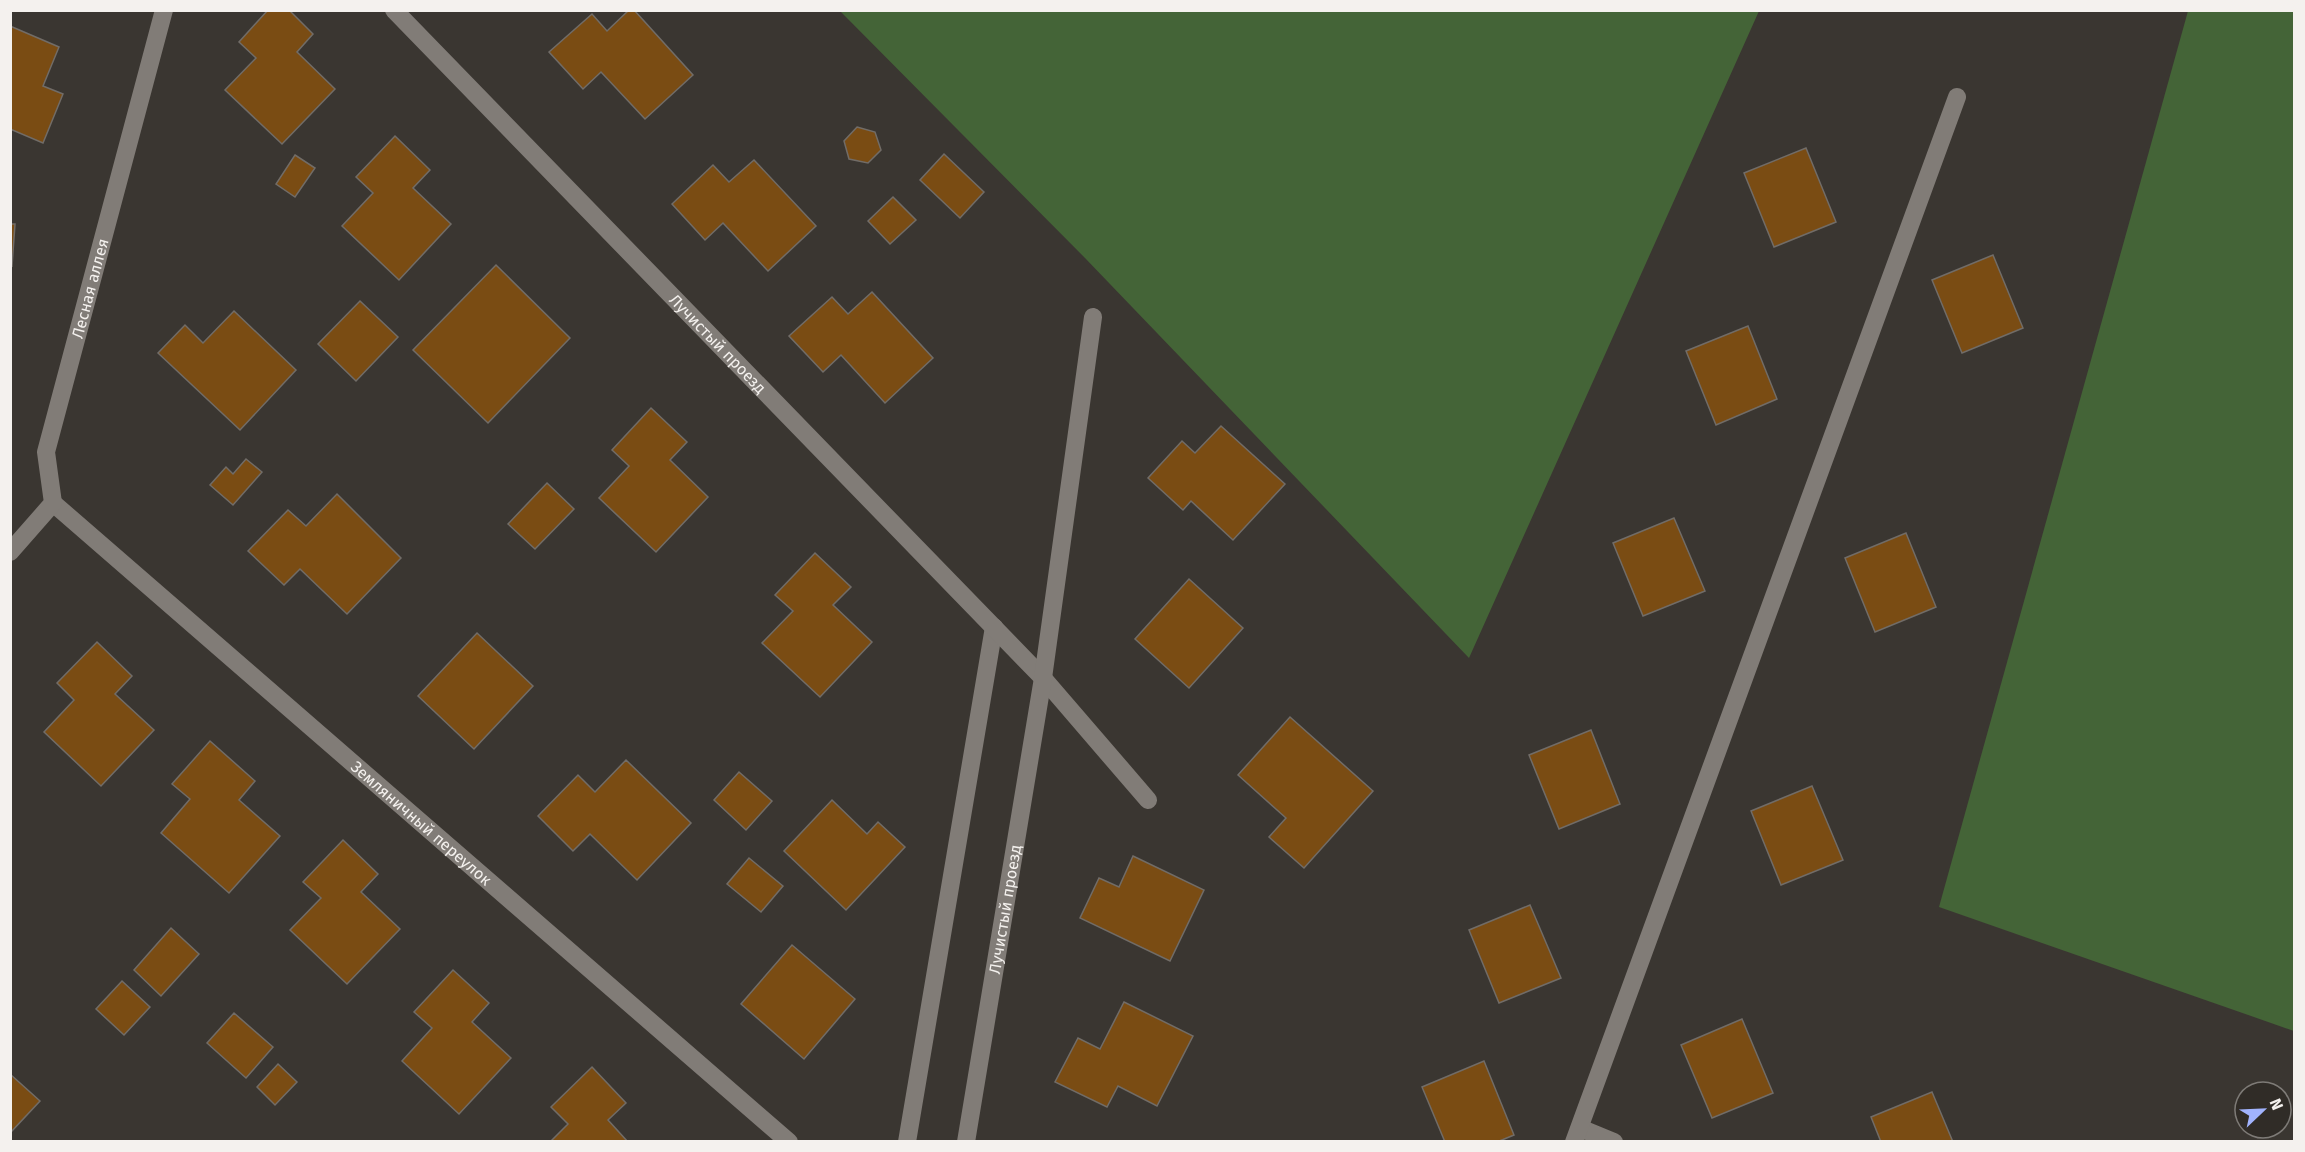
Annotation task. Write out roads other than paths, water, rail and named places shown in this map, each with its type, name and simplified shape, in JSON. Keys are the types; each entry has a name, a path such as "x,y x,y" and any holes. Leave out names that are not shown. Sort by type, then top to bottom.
{"street":[{"name":"Лесная аллея","path":"53,503 46,452 164,10"},
{"name":"Лучистый проезд","path":"394,10 1043,678 1148,800"},
{"path":"1614,1142 1577,1135 1957,97"},
{"name":"Лучистый проезд","path":"966,1142 1043,678 1094,317"},
{"path":"10,552 53,503"},
{"name":"Земляничный переулок","path":"53,503 789,1142"},
{"path":"907,1142 994,627"}]}
